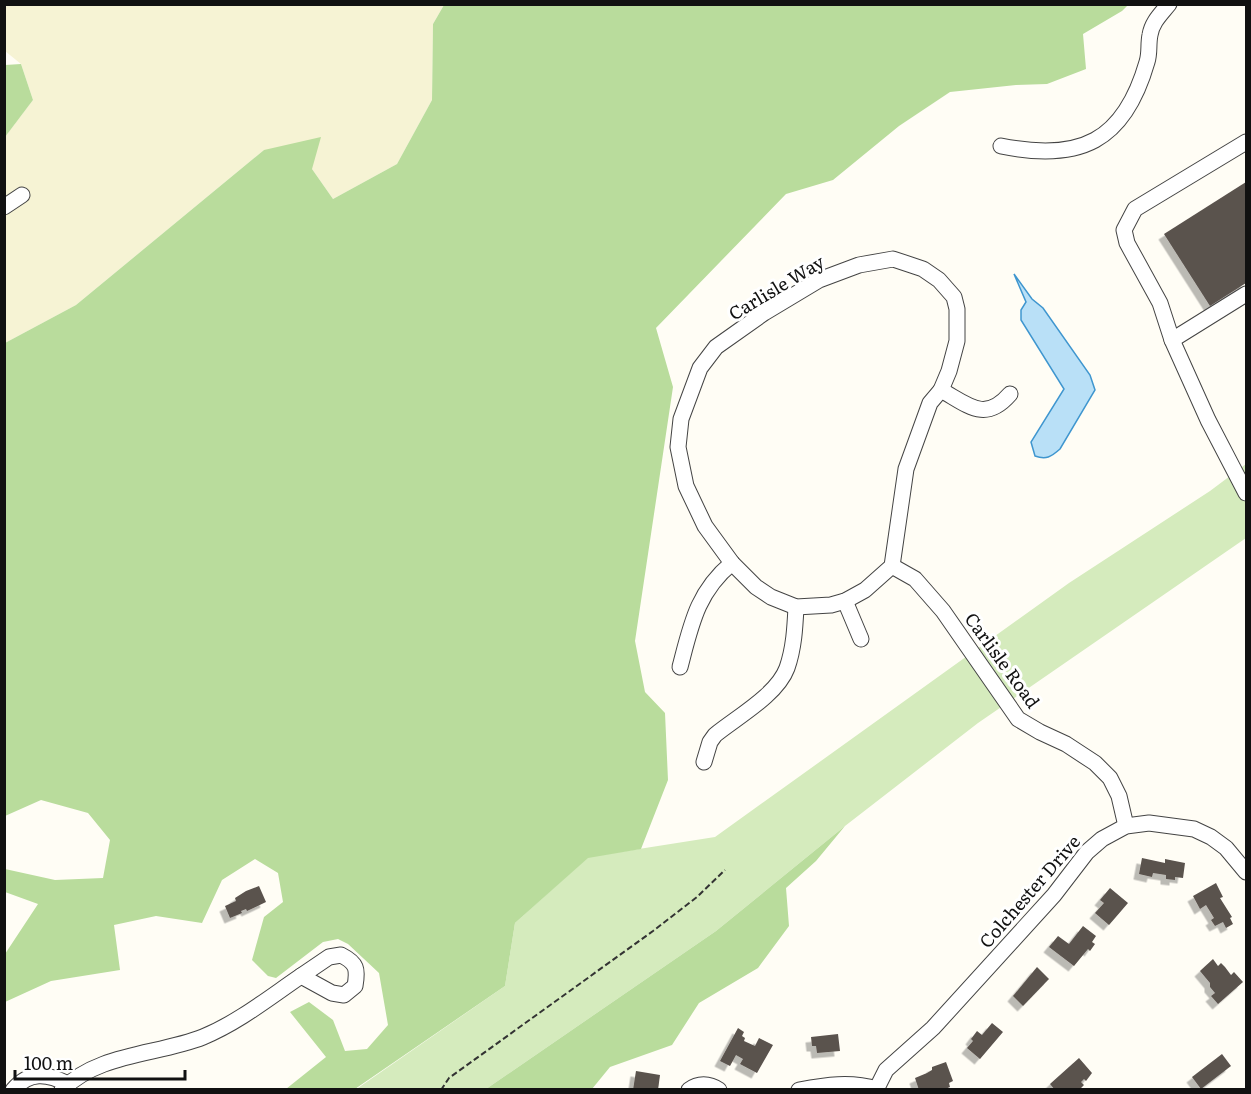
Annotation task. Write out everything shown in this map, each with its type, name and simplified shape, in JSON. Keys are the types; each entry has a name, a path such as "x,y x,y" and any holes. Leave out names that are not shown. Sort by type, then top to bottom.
{"street":[{"path":"1001,146 1028,151 1078,148 1096,141 1115,127 1139,88 1148,59 1150,33 1154,22 1169,4"},
{"path":"1246,142 1135,209 1126,222 1124,230 1127,243 1160,303 1172,340 1208,420 1246,493"},
{"path":"4,207 22,195"},
{"name":"Carlisle Way","path":"893,259 923,269 939,280 954,297 957,309 957,341 949,371 941,390 930,403 906,469 892,566 865,590 845,601 831,605 796,607 771,597 756,587 732,563 705,526 686,486 678,447 681,419 700,368 716,347 764,312 819,280 859,265 893,259"},
{"path":"1172,340 1246,294"},
{"path":"941,390 983,410 1001,405 1010,394"},
{"path":"680,667 700,602 713,580 732,563"},
{"name":"Carlisle Road","path":"892,566 915,579 943,611 1018,719 1066,744 1095,763 1110,778 1119,796 1126,826"},
{"path":"845,601 861,639"},
{"path":"704,762 710,742 715,735 768,693 783,674 794,642 796,607"},
{"name":"Colchester Drive","path":"877,1089 886,1070 933,1029 1054,895 1087,852 1102,839 1126,826 1149,823 1194,829 1211,837 1226,848 1246,872"},
{"path":"13,1089 22,1080 32,1075 50,1076 65,1087 81,1074 96,1067 182,1044 213,1032 243,1016 301,976"},
{"path":"689,1089 706,1084 718,1089"},
{"path":"799,1089 833,1084 861,1084 877,1089"}],"path":[{"path":"441,1089 449,1078 653,931 697,897 725,870"}],"shaded area":[{"path":"5,5 444,5 433,24 432,100 397,164 333,199 312,169 264,150 76,305 5,343 4,138 33,100 21,64 5,51"}],"green space":[{"path":"444,5 1128,5 1083,34 1086,69 1047,84 950,92 899,126 833,180 786,194 656,328 673,387 635,641 645,692 665,713 668,780 641,849 588,858 515,923 505,986 355,1089 286,1089 326,1057 290,1012 309,1002 333,1020 345,1051 367,1049 388,1025 379,973 348,944 338,939 323,942 276,978 268,976 252,960 264,917 283,902 278,873 255,859 222,880 202,923 156,916 114,925 120,970 51,981 5,1002 5,954 38,904 5,892 5,869 55,880 103,878 110,840 88,813 41,800 5,816 5,343 76,305 264,150 321,137 312,169 333,199 397,164 432,100 433,24"},
{"path":"21,64 33,100 5,137 5,65"},
{"path":"1246,464 1246,538 978,723 845,826 716,931 486,1089 355,1090 505,986 515,923 588,857 715,837 1069,583 1210,491"},
{"path":"845,826 816,861 786,888 789,926 758,968 699,1003 672,1045 610,1067 592,1089 486,1089 716,931"}],"water":[{"path":"1014,274 1032,299 1043,308 1090,375 1095,390 1060,449 1045,458 1035,456 1031,442 1064,389 1021,320 1021,310 1026,302"}],"building":[{"path":"1246,182 1246,283 1210,306 1164,234"},
{"path":"1142,858 1165,863 1165,859 1185,863 1183,878 1175,877 1175,880 1166,879 1166,875 1153,873 1152,877 1139,874"},
{"path":"1216,883 1223,897 1220,898 1232,917 1230,918 1233,924 1226,928 1223,922 1215,926 1211,920 1214,918 1206,905 1200,909 1193,896"},
{"path":"259,886 266,902 247,911 246,909 241,911 242,913 230,918 225,906 236,901 235,898 246,891"},
{"path":"1110,888 1128,903 1109,925 1095,913 1104,903 1100,900"},
{"path":"1083,926 1096,936 1092,942 1095,944 1074,966 1049,947 1058,936 1069,944"},
{"path":"1213,959 1218,966 1221,963 1231,975 1234,972 1243,982 1218,1004 1211,996 1215,993 1210,983 1200,971"},
{"path":"1037,967 1049,979 1023,1006 1013,996"},
{"path":"992,1023 1003,1032 980,1059 967,1048 977,1031 982,1035"},
{"path":"738,1028 744,1032 742,1036 745,1038 744,1041 755,1046 759,1038 773,1045 757,1073 740,1064 743,1059 736,1055 730,1066 720,1061"},
{"path":"838,1034 840,1051 817,1053 816,1046 812,1046 811,1037"},
{"path":"1222,1054 1231,1066 1201,1089 1192,1077"},
{"path":"1079,1058 1092,1073 1086,1081 1084,1079 1081,1082 1084,1085 1079,1090 1055,1090 1050,1084"},
{"path":"946,1062 953,1081 949,1083 950,1087 943,1090 919,1090 915,1078 932,1070 932,1067"},
{"path":"636,1071 660,1075 658,1090 633,1090"}]}
